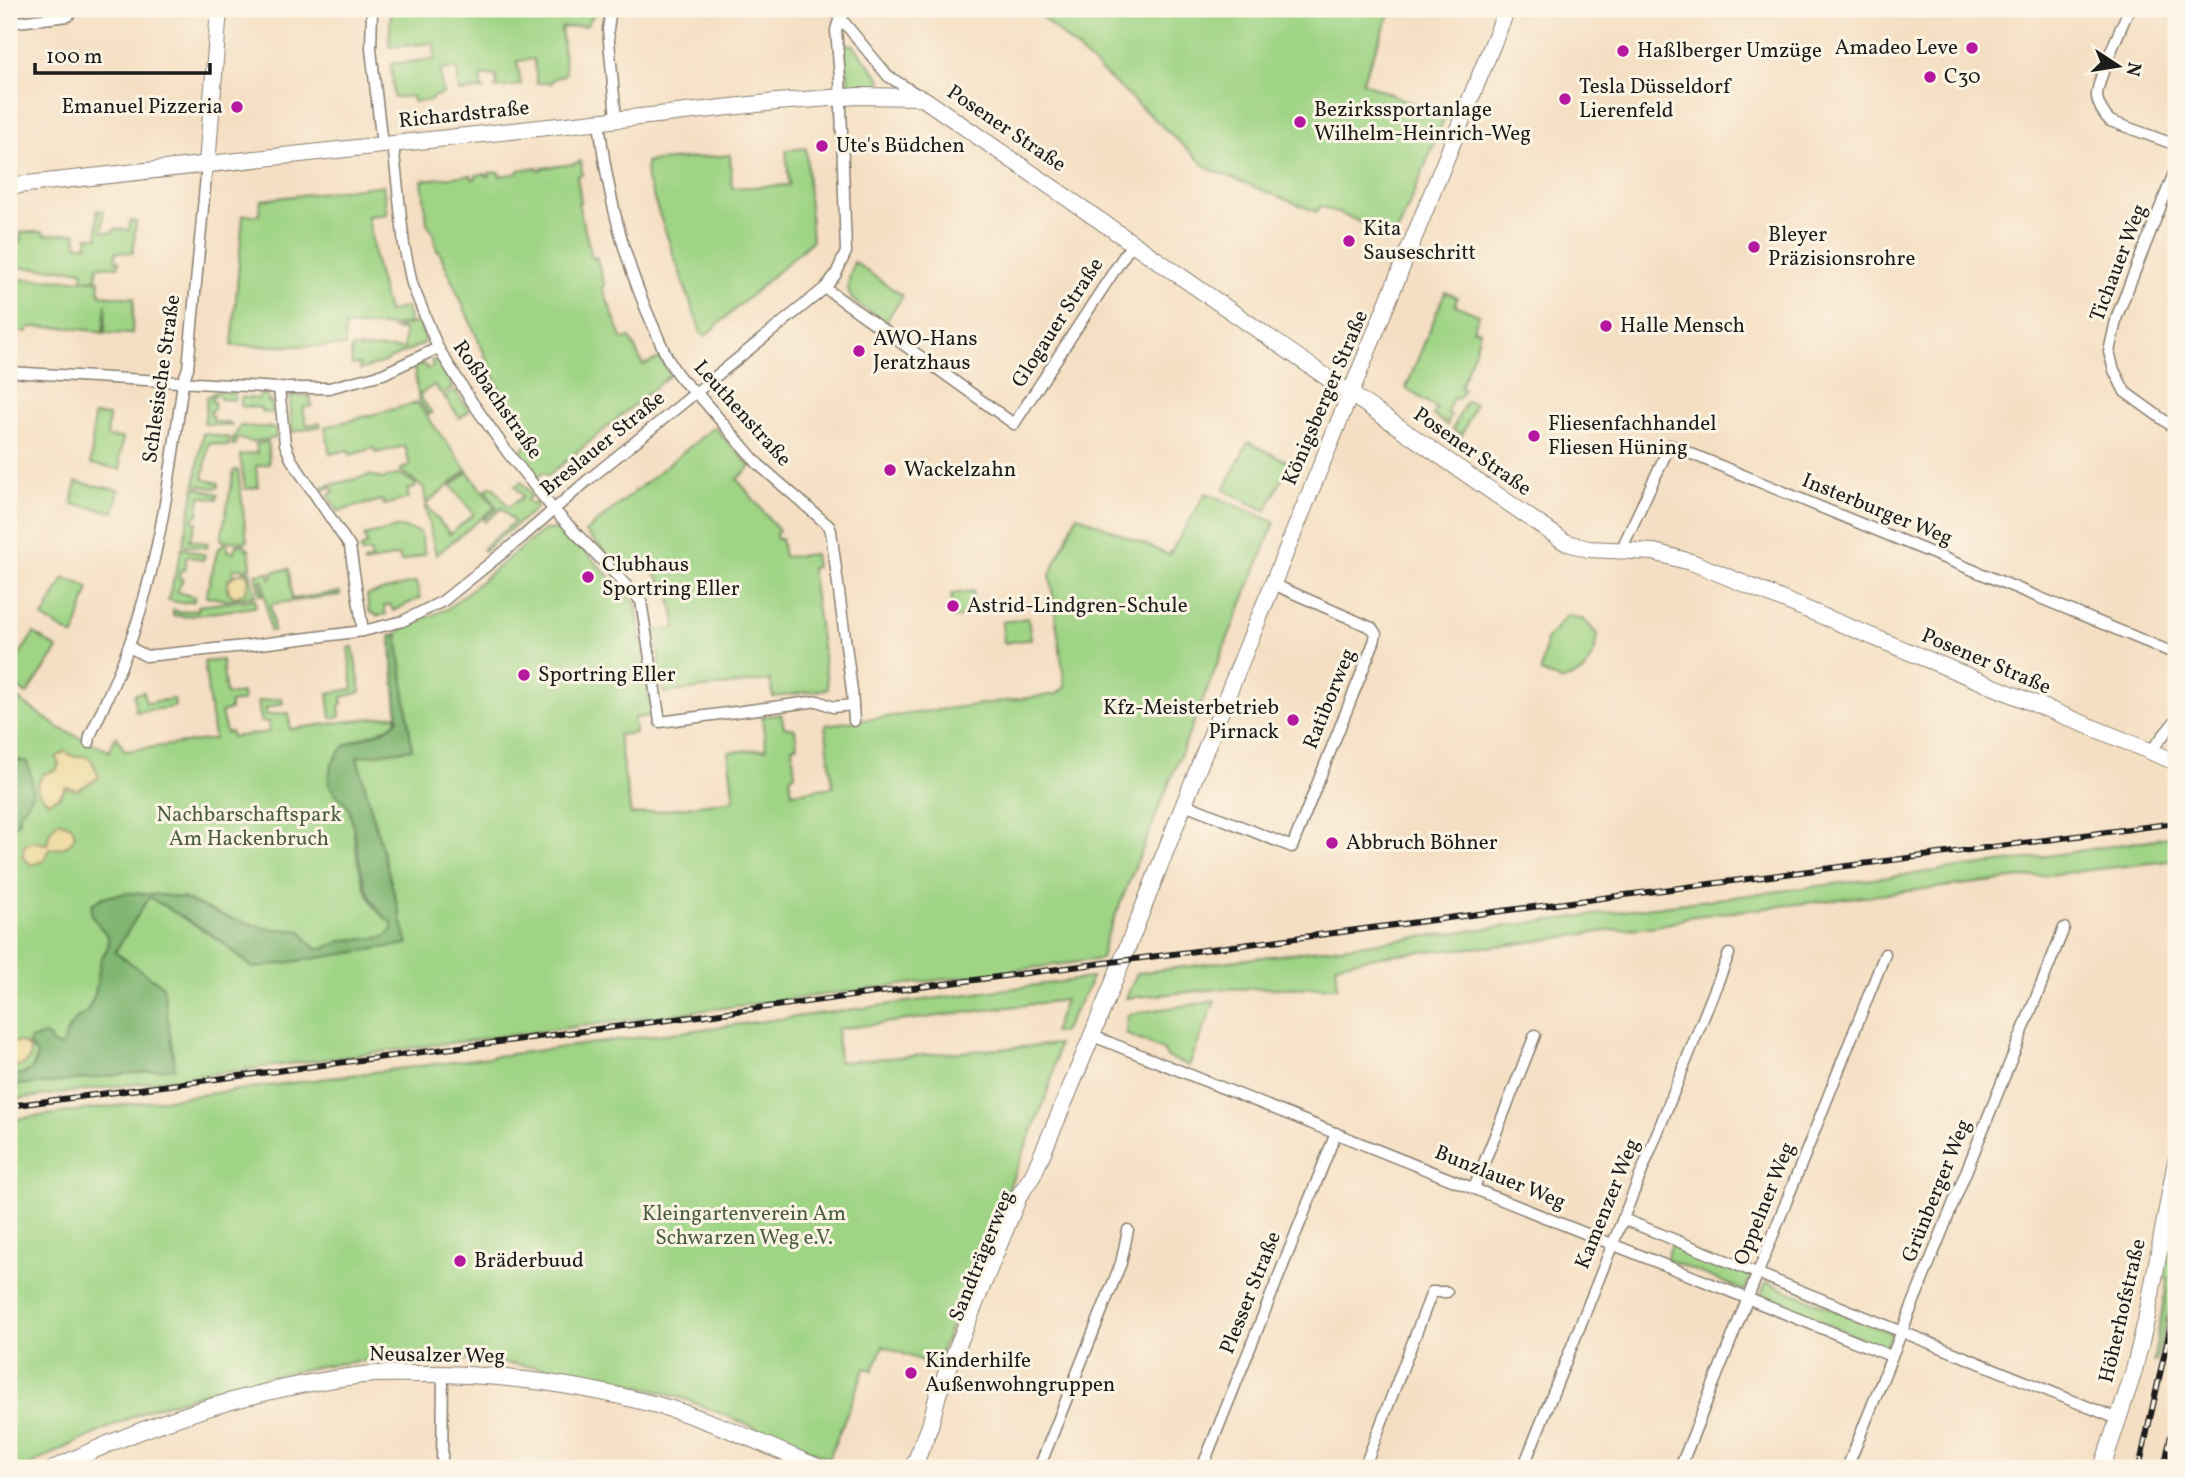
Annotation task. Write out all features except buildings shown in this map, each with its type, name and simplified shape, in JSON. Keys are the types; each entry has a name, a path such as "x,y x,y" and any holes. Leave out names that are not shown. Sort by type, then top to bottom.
{"street":[{"path":"9,23 68,16 73,9"},
{"name":"Schlesische Straße","path":"89,743 129,647 166,496 188,368 219,9"},
{"name":"Roßbachstraße","path":"372,9 371,50 412,284 438,348 501,443 553,509 640,601 660,722 818,701 833,707 853,705"},
{"path":"611,9 608,29 616,119"},
{"path":"837,13 849,9"},
{"name":"Königsberger Straße","path":"1112,990 1273,584 1507,9"},
{"path":"2129,9 2097,97 2104,115 2110,121 2176,145"},
{"name":"Breslauer Straße","path":"129,647 146,656 363,631 403,621 443,601 825,288 836,274 846,252 837,13"},
{"name":"Posener Straße","path":"837,13 888,76 1133,242 1565,542 1588,549 1654,552 1694,563 2176,762"},
{"name":"Richardstraße","path":"9,186 840,97 909,95 924,99"},
{"name":"Leuthenstraße","path":"599,121 606,178 627,262 665,353 686,385 696,392 758,464 829,526 854,721"},
{"name":"Tichauer Weg","path":"2176,168 2117,316 2109,352 2114,370 2126,392 2176,429"},
{"name":"Glogauer Straße","path":"825,288 1014,424 1133,242"},
{"path":"9,372 279,388 329,388 383,374 438,348"},
{"path":"279,388 285,444 291,459 350,547 363,631"},
{"name":"Insterburger Weg","path":"1621,551 1670,445 2176,654"},
{"name":"Ratiborweg","path":"1185,804 1292,847 1376,634 1372,628 1273,584"},
{"path":"2149,752 2176,720"},
{"name":"Grünberger Weg","path":"1847,1468 2064,928"},
{"name":"Kamenzer Weg","path":"1524,1468 1729,954"},
{"name":"Oppelner Weg","path":"1680,1468 1885,954"},
{"name":"Sandträgerweg","path":"913,1468 930,1426 958,1373 1030,1199 1033,1175 1112,990"},
{"path":"1474,1188 1535,1035"},
{"name":"Bunzlauer Weg","path":"1093,1036 1891,1356"},
{"name":"Plesser Straße","path":"1202,1468 1336,1133"},
{"name":"Höherhofstraße","path":"2102,1468 2146,1321 2176,1161"},
{"path":"1623,1219 2118,1419"},
{"path":"1039,1468 1121,1264 1128,1230"},
{"path":"1364,1468 1432,1292 1447,1292"},
{"path":"442,1468 443,1374"},
{"name":"Neusalzer Weg","path":"55,1468 124,1437 209,1406 271,1391 362,1375 443,1374 505,1377 566,1386 659,1406 820,1468"}],"green space":[{"path":"391,9 476,13 493,19 597,9 587,25 561,28 566,74 552,80 552,83 537,83 534,59 517,61 521,85 495,88 496,75 481,76 481,87 484,89 459,92 457,68 440,70 443,94 432,97 432,100 413,102 412,96 394,98 391,64 435,59 434,43 389,47"},
{"name":"Bezirkssportanlage Wilhelm-Heinrich-Weg","path":"1033,9 1392,9 1362,82 1445,117 1396,236 1320,206 1317,212 1209,169"},
{"path":"846,44 853,45 881,79 880,84 849,85 844,47"},
{"path":"806,148 812,241 705,336 701,333 647,179 646,162 730,155 732,188 789,185 786,150"},
{"path":"581,161 582,175 577,176 581,201 578,203 592,258 596,257 605,286 602,287 623,340 630,338 643,365 660,358 670,375 548,476 543,472 537,478 518,453 533,440 499,387 437,251 433,233 427,223 422,180 471,175 472,179 476,178 476,175 489,176 489,173 499,172 500,176 518,173 518,170 538,167 538,170 541,170"},
{"path":"383,185 387,214 368,216 376,265 388,312 406,307 410,323 345,326 345,346 232,346 243,215 259,215 261,200"},
{"path":"97,210 103,211 103,232 113,232 114,229 129,230 130,221 136,221 133,253 116,252 118,267 98,266 96,279 85,280 99,280 100,295 134,298 132,334 105,333 106,304 103,333 57,327 29,327 27,332 9,330 9,279 83,280 82,270 9,267 9,238 12,243 20,242 21,232 43,232 44,235 76,233 77,245 87,245 87,237 98,237"},
{"path":"854,262 903,296 885,322 852,299 848,286"},
{"path":"1445,292 1457,297 1455,305 1479,315 1473,329 1480,331 1460,387 1464,389 1458,399 1453,398 1447,413 1451,415 1447,425 1433,415 1437,409 1406,388"},
{"path":"418,322 425,338 423,344 360,370 359,364 352,365 351,348 404,349 404,330 392,329"},
{"path":"431,360 438,362 453,387 442,395 434,385 419,395 432,413 429,415 419,401 414,367 424,363 427,369 433,367"},
{"path":"455,390 469,411 460,418 444,397"},
{"path":"217,391 235,393 234,400 220,399 220,396 213,395 214,410 211,410 210,415 213,416 213,421 232,424 231,426 204,424 207,397"},
{"path":"260,393 265,394 270,404 272,401 274,413 261,412 261,408 241,406 241,397 259,399"},
{"path":"293,396 310,396 312,406 303,408 307,425 320,423 321,426 292,432 290,399"},
{"path":"1466,401 1475,404 1462,435 1453,429"},
{"path":"417,403 467,470 426,504 424,488 401,471 410,466 405,446 376,453 374,448 350,455 348,450 330,454 325,427"},
{"path":"94,415 109,416 107,437 123,438 120,469 91,464"},
{"path":"240,426 276,428 276,438 252,442 237,438 235,445 232,445"},
{"path":"714,427 751,467 737,479 779,531 776,534 777,539 781,539 784,557 814,554 816,567 811,568 828,689 773,697 770,680 664,693 655,631 676,628 666,590 642,559 627,574 585,532"},
{"path":"203,433 230,438 228,446 209,443 203,479 219,483 219,487 195,484"},
{"path":"268,442 269,464 256,466 258,487 245,489 240,455 257,453 256,444"},
{"path":"1248,442 1290,463 1266,511 1224,490"},
{"path":"234,470 238,470 247,541 221,540"},
{"path":"468,472 495,507 436,555 425,507 427,506 450,534 474,514 451,486"},
{"path":"400,474 416,484 415,488 407,490 409,498 384,505 382,500 338,511 328,496 334,491 331,487 324,490 322,487 371,475 382,479"},
{"path":"76,482 119,490 114,512 72,504"},
{"path":"521,482 532,495 527,500 531,505 536,502 538,507 484,551 482,549 514,522 502,508 485,522 483,519 497,508 485,490 493,486 508,507 523,497 515,486"},
{"path":"195,487 218,494 217,499 200,496 198,515 195,515 193,521 197,522 190,540 208,543 207,548 183,545"},
{"path":"1206,493 1275,522 1105,941 1101,959 9,1100 9,1085 20,1084 163,986 115,952 149,897 217,939 253,968 407,944 357,757 412,749 397,634 406,626 447,609 543,530 562,529 636,603 652,716 634,718 635,733 618,735 631,815 734,800 728,752 766,749 762,717 781,714 784,727 795,729 797,746 792,747 795,774 790,778 792,793 833,787 825,725 1057,694 1065,687 1050,575 1077,515 1169,555"},
{"path":"400,527 420,532 425,554 401,562 399,555 364,564 372,559 370,552 362,553 360,549 367,545 364,536"},
{"path":"223,543 228,544 227,551 234,552 236,545 245,544 246,549 249,549 251,567 233,569 234,575 229,579 227,590 236,597 246,591 249,576 241,573 250,571 255,596 225,600 206,596 218,548 221,548"},
{"path":"182,548 205,555 203,560 186,556 186,570 181,569 179,578 183,579 177,592 195,597 194,601 182,603 168,600"},
{"path":"289,569 292,599 340,592 340,595 271,604 274,631 270,631 263,580 260,580 263,595 259,595 256,574 269,572 270,579 273,578 272,572"},
{"path":"64,578 89,587 74,636 43,618"},
{"path":"416,582 420,598 393,611 390,604 384,606 386,614 378,616 369,611 367,595"},
{"path":"973,591 972,615 954,618 951,594"},
{"path":"255,599 254,607 173,616 173,610 198,610 198,606"},
{"path":"1567,615 1584,620 1597,634 1595,651 1584,672 1561,681 1541,672 1546,640"},
{"path":"1028,618 1031,639 1004,643 1002,622"},
{"path":"34,633 58,649 27,694 9,681 9,671"},
{"path":"397,634 412,749 357,757 408,944 253,968 216,937 149,897 115,952 163,986 175,1068 43,1084 9,1085 9,1073 24,1073 34,1064 37,1054 29,1045 30,1040 45,1035 50,1038 51,1043 61,1047 69,1028 77,1018 87,1012 95,995 101,959 108,947 108,937 91,915 92,904 103,897 129,893 183,898 224,916 264,928 301,931 316,948 324,948 345,940 386,937 392,929 392,923 380,913 365,886 349,809 332,790 329,778 334,761 344,747 387,728 398,719 390,636"},
{"path":"353,647 361,692 342,697 342,704 339,705 340,717 331,718 328,693 353,689 348,648"},
{"name":"Nachbarschaftspark Am Hackenbruch","path":"222,660 226,695 242,693 243,701 230,703 230,710 221,712 226,733 231,732 232,737 269,732 268,722 261,722 258,701 282,698 283,703 266,708 266,715 289,713 290,729 396,715 396,722 390,726 344,748 334,763 329,779 331,788 349,809 367,892 376,909 392,923 392,929 386,937 345,940 324,948 316,948 301,931 264,928 224,916 183,898 130,893 103,897 100,927 109,937 108,947 101,959 95,994 87,1012 77,1018 69,1028 61,1048 50,1043 29,1045 37,1054 31,1068 20,1074 9,1073 9,693 61,729 109,751 116,736 125,751 214,739 204,662"},
{"path":"144,692 146,703 174,699 175,707 136,712 134,694"},
{"path":"9,760 27,762 32,790 29,802 19,813 19,821 9,831"},
{"path":"2176,836 2176,860 1687,917 1658,926 1507,945 1378,956 1336,965 1338,987 1220,989 1126,998 1137,973 2014,861"},
{"name":"Kleingartenverein Am Schwarzen Weg e.V.","path":"1091,978 1062,1033 1053,1033 1065,1000 837,1029 839,1062 1058,1044 1053,1075 1043,1105 935,1366 883,1346 873,1370 865,1368 829,1458 685,1399 636,1385 579,1372 522,1365 463,1359 421,1359 360,1361 322,1366 234,1384 147,1410 26,1468 9,1468 9,1120"},
{"path":"1215,1001 1189,1066 1167,1057 1163,1050 1126,1034 1128,1014"},
{"path":"1672,1244 1751,1275 1745,1291 1666,1259"},
{"path":"2166,1247 2176,1249 2176,1283 2156,1362 2153,1362 2168,1279 2161,1276"},
{"path":"1766,1282 1892,1333 1886,1348 1760,1298"}],"sand":[{"path":"246,573 249,579 246,591 236,597 231,595 228,590 230,579"},
{"path":"65,751 74,757 88,758 94,764 99,778 77,790 66,787 60,796 48,802 38,792 37,786 43,774 57,770 59,764 56,758"},
{"path":"58,821 72,826 75,835 71,843 50,849 44,861 31,865 22,856 24,846 32,841 47,844 50,831"},
{"path":"18,1042 29,1049 30,1054 23,1065 18,1066 7,1059 6,1054 13,1043"}],"railway":[{"path":"9,1106 2176,823"},
{"path":"2139,1468 2176,1302"},
{"path":"2164,1468 2176,1411"}],"place":[{"name":"Amadeo Leve","path":"1972,48"},
{"name":"Haßlberger Umzüge","path":"1623,51"},
{"name":"C30","path":"1930,77"},
{"name":"Tesla Düsseldorf Lierenfeld","path":"1565,99"},
{"name":"Emanuel Pizzeria","path":"237,107"},
{"name":"Bezirkssportanlage Wilhelm-Heinrich-Weg","path":"1300,122"},
{"name":"Ute's Büdchen","path":"822,146"},
{"name":"Kita Sauseschritt","path":"1349,241"},
{"name":"Bleyer Präzisionsrohre","path":"1754,247"},
{"name":"Halle Mensch","path":"1606,326"},
{"name":"AWO-Hans Jeratzhaus","path":"859,351"},
{"name":"Fliesenfachhandel Fliesen Hüning","path":"1534,436"},
{"name":"Wackelzahn","path":"890,470"},
{"name":"Clubhaus Sportring Eller","path":"588,577"},
{"name":"Astrid-Lindgren-Schule","path":"953,606"},
{"name":"Sportring Eller","path":"524,675"},
{"name":"Kfz-Meisterbetrieb Pirnack","path":"1293,720"},
{"name":"Abbruch Böhner","path":"1332,843"},
{"name":"Bräderbuud","path":"460,1261"},
{"name":"Kinderhilfe Außenwohngruppen","path":"911,1373"}]}
